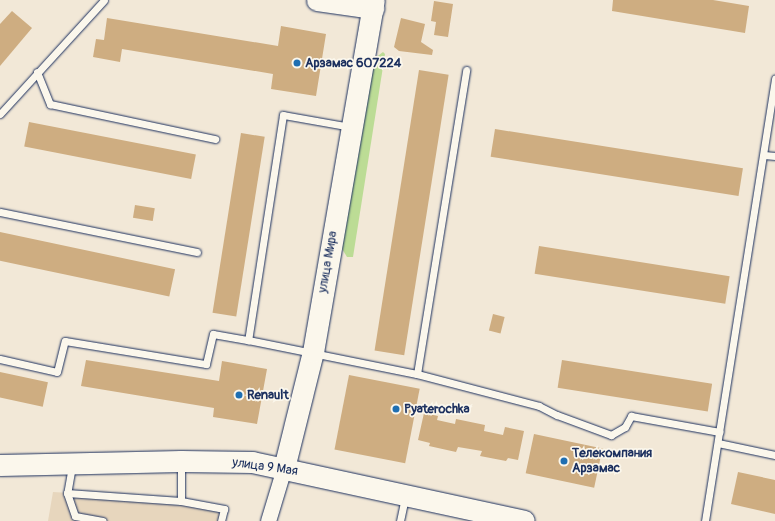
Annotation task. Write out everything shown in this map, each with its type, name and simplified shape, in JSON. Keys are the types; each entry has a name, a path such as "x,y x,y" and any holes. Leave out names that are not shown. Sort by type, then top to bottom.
{"main road":[{"path":"317,0 373,4"},
{"name":"улица Мира","path":"284,468 313,352 373,4"},
{"name":"улица 9 Мая","path":"0,465 181,461 252,462 284,468 406,497 524,521"}],"street":[{"name":"улица Мира","path":"268,521 284,468"}],"lane":[{"path":"0,114 104,0"},
{"path":"417,374 466,70"},
{"path":"37,72 50,104 215,139"},
{"path":"705,521 775,78"},
{"path":"248,340 283,115 352,127"},
{"path":"764,155 775,156"},
{"path":"0,212 197,252"},
{"path":"0,359 57,372 65,341 206,364 213,334 313,352 417,374 539,406 557,415 611,435 625,427 631,416 720,432"},
{"path":"718,443 775,455"},
{"path":"181,461 181,501"},
{"path":"72,463 67,494 75,516 103,521"},
{"path":"67,494 181,501 224,509 221,521"},
{"path":"400,521 406,497"}],"shaded area":[{"path":"53,492 150,498 224,509 221,521 48,521"}],"green space":[{"path":"383,52 385,54 353,257 347,257 341,247 374,59"}],"building":[{"path":"613,0 713,0 749,6 745,33 612,11"},
{"path":"434,1 453,4 448,37 434,35 436,22 431,21"},
{"path":"12,11 32,28 0,66 0,24"},
{"path":"107,18 278,46 281,26 326,34 316,96 271,89 273,74 122,49 120,62 93,57 96,39 104,40"},
{"path":"401,18 425,24 421,42 433,50 432,55 399,51 394,47"},
{"path":"419,70 449,75 404,355 375,351"},
{"path":"29,122 196,154 191,179 24,147"},
{"path":"495,129 743,168 739,196 491,157"},
{"path":"241,133 265,137 236,317 213,313"},
{"path":"135,205 155,208 153,221 133,218"},
{"path":"0,232 175,269 169,297 0,261"},
{"path":"539,246 730,276 725,304 535,274"},
{"path":"493,314 505,317 501,333 489,330"},
{"path":"86,360 219,381 222,361 267,369 257,424 213,417 214,408 81,386"},
{"path":"562,360 712,384 708,411 558,388"},
{"path":"0,372 48,382 43,407 0,398"},
{"path":"349,375 420,389 405,463 334,450"},
{"path":"424,413 438,416 437,420 455,424 456,419 485,425 484,431 503,435 505,427 524,431 518,460 508,458 506,461 480,456 482,451 458,447 456,452 429,446 430,443 418,440"},
{"name":"Телекомпания Арзамас","path":"534,434 602,449 594,488 526,473"},
{"path":"738,472 775,480 775,514 731,504"}],"place":[{"name":"Арзамас 607224","path":"297,63"},
{"name":"Renault","path":"239,395"},
{"name":"Pyaterochka","path":"396,409"},
{"name":"Телекомпания Арзамас","path":"564,461"}]}
